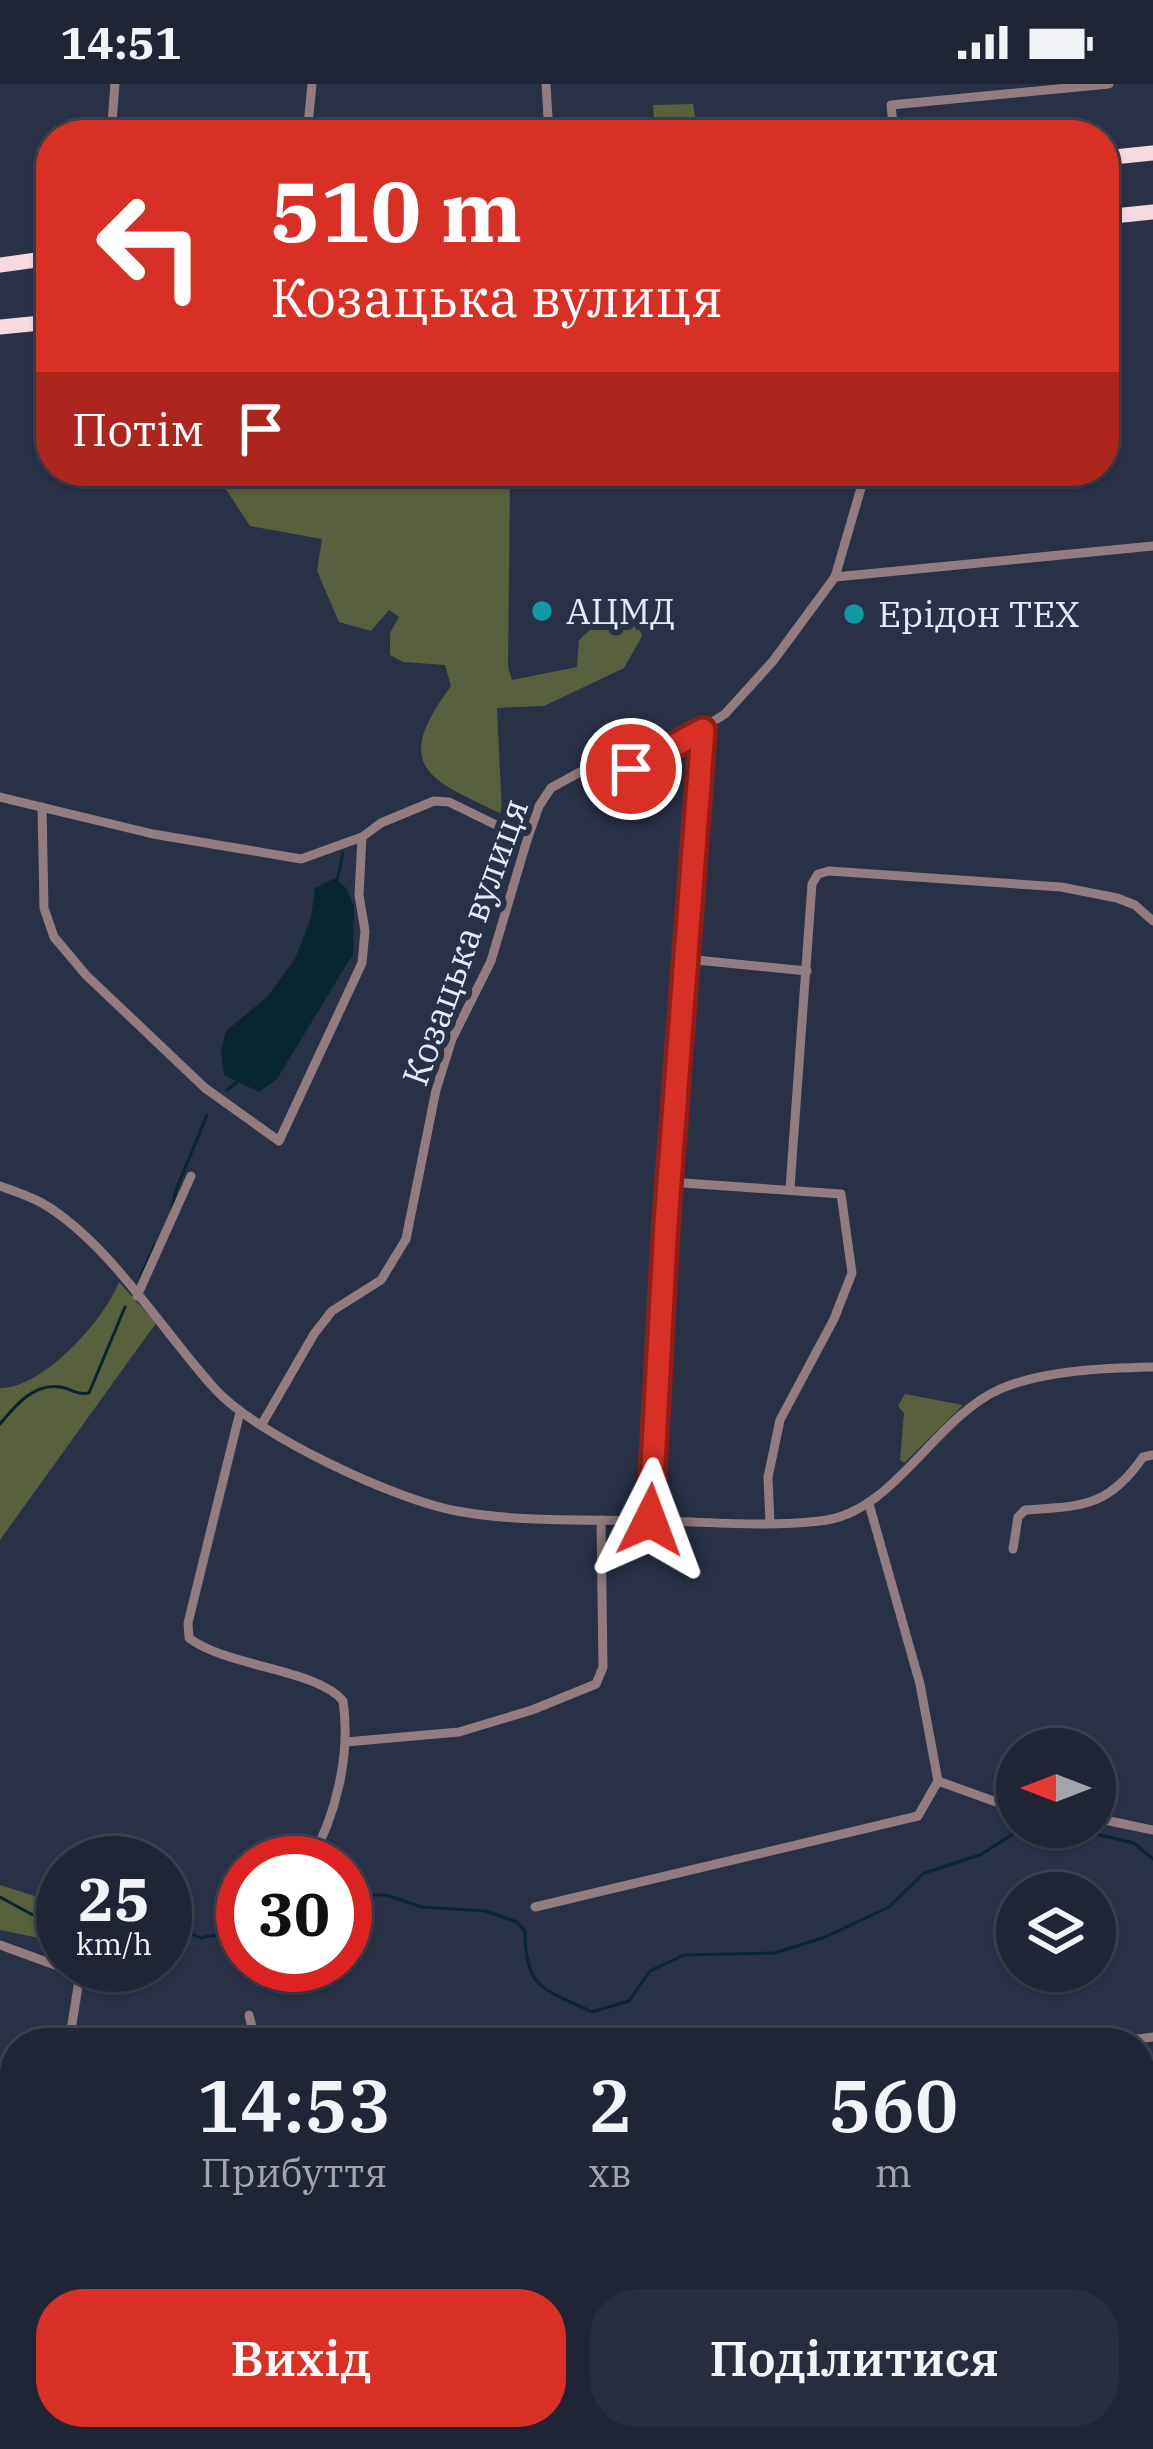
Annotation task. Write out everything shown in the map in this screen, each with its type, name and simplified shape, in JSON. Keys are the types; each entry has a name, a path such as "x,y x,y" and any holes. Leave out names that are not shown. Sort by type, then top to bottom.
{"highway":[{"path":"1119,156 1153,153"},
{"path":"1119,215 1153,212"},
{"path":"0,265 36,260"},
{"path":"23,262 36,266"},
{"path":"32,324 36,322"},
{"path":"0,327 36,324"}],"street":[{"path":"112,120 115,84"},
{"path":"309,120 312,84"},
{"path":"546,84 548,120"},
{"path":"892,120 891,105 1109,84"},
{"path":"862,486 836,577 1153,546"},
{"name":"Козацька вулиця","path":"262,1424 323,1322 332,1311 381,1280 406,1239 442,1073 468,1000 491,962 527,840 551,788 580,772 631,769 703,730 740,699 836,577"},
{"path":"650,1520 669,1182 703,730"},
{"path":"0,797 153,834 279,857 320,854 434,801 449,802 527,840"},
{"path":"42,807 44,908 54,938 86,975 205,1088 279,1141 362,963 362,837"},
{"path":"790,1188 812,884 818,874 1061,887 1135,905 1153,921"},
{"path":"686,959 807,970"},
{"path":"137,1296 191,1176"},
{"path":"669,1182 842,1194 852,1273 834,1319 780,1420 768,1477 770,1523"},
{"path":"0,1186 42,1203 101,1255 217,1392 241,1412 358,1477 452,1510 601,1520 834,1520 869,1504 955,1419 1001,1389 1064,1375 1153,1367"},
{"path":"241,1412 188,1623 189,1638 209,1651 337,1694 343,1701 346,1742 334,1803 320,1836"},
{"path":"1013,1549 1018,1517 1025,1510 1085,1506 1129,1477 1142,1457 1153,1454"},
{"path":"535,1907 918,1816 938,1781 920,1684 869,1504"},
{"path":"346,1742 459,1732 590,1690 601,1678 603,1667 601,1520"},
{"path":"938,1781 996,1802"},
{"path":"1116,1822 1153,1830"},
{"path":"0,1945 80,1974 71,2028"},
{"path":"249,2015 252,2028"}],"green space":[{"path":"693,104 696,120 654,120 653,105"},
{"path":"224,486 510,486 508,667 512,680 577,667 579,640 627,596 642,636 624,668 544,706 497,708 502,814 454,791 426,767 421,753 423,735 451,686 445,665 403,662 390,655 390,633 399,617 389,610 371,631 339,622 317,571 322,539 250,526"},
{"path":"119,1282 156,1323 0,1540 0,1388 17,1385 53,1365 87,1332"},
{"path":"905,1394 963,1405 904,1463 900,1460 904,1413 898,1406"},
{"path":"0,1885 36,1896 36,1937 0,1930"}],"water":[{"path":"335,878 354,906 353,954 277,1079 259,1092 224,1075 221,1051 226,1031 267,997 295,959 311,918 315,888"}],"waterway":[{"path":"337,881 343,853"},
{"path":"227,1090 238,1081"},
{"path":"172,1209 207,1115"},
{"path":"140,1278 155,1244"},
{"path":"0,1424 26,1397 41,1389 89,1393 125,1307"},
{"path":"1116,1839 1134,1843 1153,1859"},
{"path":"372,1895 422,1907 485,1911 517,1922 525,1931 529,1965 540,1985 592,2012 629,2001 650,1971 684,1955 775,1953 825,1937 889,1907 924,1873 996,1845"},
{"path":"0,1897 36,1915"},
{"path":"192,1934 216,1936"}],"place":[{"name":"АЦМД","path":"542,611"},
{"name":"Ерідон ТЕХ","path":"854,614"}],"route":[{"path":"631,769 703,730 666,1223 650,1520"}]}
